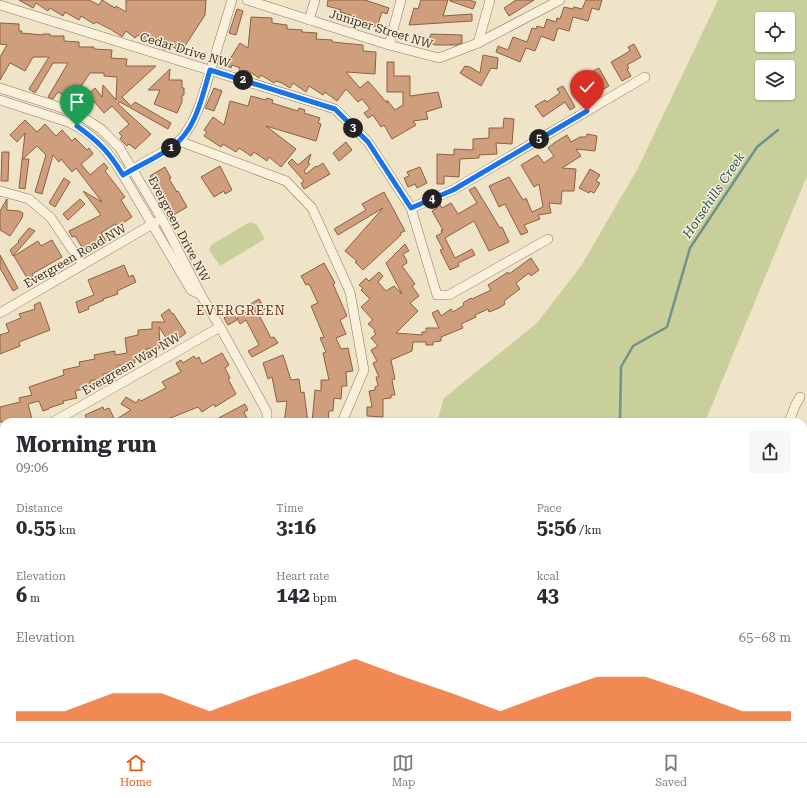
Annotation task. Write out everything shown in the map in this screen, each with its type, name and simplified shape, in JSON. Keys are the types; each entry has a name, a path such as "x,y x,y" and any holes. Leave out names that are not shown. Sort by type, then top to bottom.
{"street":[{"path":"123,175 161,154 179,141 186,132 196,115 232,0"},
{"name":"Juniper Street NW","path":"247,0 389,45 439,58 478,44"},
{"path":"309,20 315,0"},
{"path":"389,45 401,0"},
{"path":"478,44 490,0"},
{"path":"478,44 560,0"},
{"name":"Cedar Drive NW","path":"0,5 335,109 368,142 411,208 437,296 449,295 548,239"},
{"path":"411,208 453,190 645,77"},
{"name":"Evergreen Drive NW","path":"0,88 68,110 86,119 101,129 124,153 162,219 201,295 267,412 267,418"},
{"name":"Evergreen Drive NW","path":"0,100 77,126 107,150 191,290 201,295"},
{"path":"179,141 286,181 312,208 350,292 364,370 344,418"},
{"path":"0,191 29,199 51,218 82,264"},
{"name":"Evergreen Road NW","path":"0,312 162,219"},
{"name":"Evergreen Way NW","path":"64,418 220,327"},
{"path":"790,418 800,397"}],"green space":[{"path":"718,0 807,0 807,176 707,418 438,418 444,398 537,323 581,266 638,168"},
{"path":"250,222 257,225 265,239 220,266 209,250 211,245"}],"building":[{"path":"19,0 89,0 99,5 102,0 115,8 116,6 126,12 126,0 206,0 205,15 181,52 169,44 165,50 153,41 151,44 138,35 135,38 126,31 122,37 110,29 96,22 94,24 81,16 79,20 65,12 63,16 50,8 48,11 36,3 33,8"},
{"path":"328,0 365,0 389,8 387,14 382,12 377,27 352,19 353,16 340,12 341,10 327,6"},
{"path":"421,0 448,0 443,16 472,14 472,21 409,25 414,8 418,9"},
{"path":"450,0 469,0 476,2 473,9"},
{"path":"516,0 534,0 509,16 504,8"},
{"path":"586,0 602,0 599,10 592,8 588,21 573,17 569,31 558,28 554,41 541,36 535,51 526,48 520,62 496,52 498,46 508,50 513,37 527,42 532,28 536,29 537,26 544,28 547,19 556,22 557,18 560,19 564,7 582,9"},
{"path":"237,9 243,11 236,35 229,33"},
{"path":"251,17 272,18 272,23 287,25 287,29 317,33 316,39 363,45 363,51 376,52 375,74 346,72 360,88 368,81 395,110 403,105 403,92 387,92 387,62 394,62 394,76 410,76 410,96 438,92 442,107 426,112 428,119 413,121 416,125 392,139 384,125 381,127 373,115 368,118 364,113 370,109 362,99 358,102 346,89 337,101 325,92 323,95 309,86 306,92 293,83 290,88 276,81 274,83 261,75 259,78 247,70 244,74 239,70 240,68 232,65 231,68 222,63 226,57 230,59 240,43 248,48"},
{"path":"0,23 19,24 19,31 22,31 21,33 64,36 64,41 79,42 79,47 94,47 94,49 112,50 111,58 127,59 126,66 156,66 122,97 131,106 135,102 171,123 168,129 120,102 118,104 151,134 135,149 129,144 127,146 120,139 122,136 119,133 129,124 112,106 104,113 92,99 87,104 82,99 95,88 102,97 103,85 116,100 117,77 104,76 104,73 90,73 72,100 58,92 53,99 48,97 68,63 53,63 35,93 29,89 49,57 33,57 25,71 10,63 0,80 0,57 7,45 0,44"},
{"path":"431,34 462,35 462,43 456,45 435,45 428,42"},
{"path":"634,44 641,57 627,65 629,68 627,69 631,76 622,81 611,62 630,51 628,47"},
{"path":"483,55 498,58 497,69 491,68 481,86 460,73 465,66 470,67 480,73"},
{"path":"599,68 609,86 602,90 591,72"},
{"path":"170,69 169,80 182,80 182,88 184,88 184,95 182,95 182,102 177,113 154,104 160,90 148,90"},
{"path":"563,86 575,107 570,110 565,102 543,117 535,106 545,100 547,102 560,93 557,89"},
{"path":"214,88 222,91 214,111 205,108"},
{"path":"251,96 266,100 267,98 273,100 272,103 298,111 299,108 305,110 304,113 320,118 318,123 321,124 316,141 266,126 296,149 281,167 269,157 267,161 254,152 251,156 239,148 236,152 223,144 221,147 204,136 207,132 204,130 213,117 224,125 230,101 248,106"},
{"path":"504,118 514,119 512,144 496,143 497,154 479,155 479,158 460,159 459,177 444,176 444,184 437,184 437,154 454,155 454,149 473,150 473,139 489,138 489,128 503,128"},
{"path":"25,120 37,132 45,124 56,136 62,130 72,141 75,138 87,150 89,148 93,154 81,164 90,175 104,163 108,168 105,171 125,197 121,200 132,217 117,227 115,224 101,233 106,241 85,252 75,236 72,237 69,231 101,215 83,191 102,202 76,168 72,172 61,159 59,162 53,155 42,194 35,192 46,155 37,146 23,159 29,159 25,189 19,188 25,133 17,142 10,135"},
{"path":"587,134 597,136 595,151 576,149 581,156 562,168 576,169 574,191 562,191 561,204 549,203 551,213 538,215 540,219 524,225 528,232 521,235 505,204 499,207 489,186 509,177 523,200 526,198 532,212 543,207 539,184 534,187 521,165 538,155 544,163 554,156 548,148 554,143 567,135 571,142 580,137 586,137"},
{"path":"346,142 352,150 339,161 333,153"},
{"path":"2,152 9,152 8,181 1,181"},
{"path":"311,154 308,163 310,164 304,171 306,174 316,166 317,167 323,163 330,174 304,189 301,183 304,181 288,163 292,159 298,165"},
{"path":"220,166 232,190 225,194 224,191 214,197 201,177"},
{"path":"165,167 171,178 169,179 187,207 170,217 161,201 164,199 150,176"},
{"path":"420,167 427,183 417,188 415,184 408,187 404,178 409,176 407,172"},
{"path":"590,169 600,175 596,181 600,183 594,193 590,191 589,193 579,188"},
{"path":"64,178 70,182 55,207 49,203"},
{"path":"475,187 500,228 502,227 509,242 489,251 474,221 445,238 455,258 472,249 475,255 458,263 459,266 450,270 440,250 443,249 436,236 442,233 441,230 443,230 432,211 437,208 437,203 439,203 442,208 451,203 458,214 477,203 469,190"},
{"path":"384,192 405,231 400,233 401,235 363,270 355,262 357,261 345,251 383,208 338,235 334,229 366,210 362,204"},
{"path":"7,199 7,210 19,211 23,213 22,218 10,236 0,230 0,211"},
{"path":"80,199 85,204 68,220 63,214"},
{"path":"29,228 35,231 13,256 10,250 19,242 18,241"},
{"path":"52,240 62,257 32,274 35,279 30,283 14,256 38,241 41,246"},
{"path":"405,244 409,251 403,254 407,263 402,266 415,284 412,286 419,296 410,303 418,311 396,333 422,335 422,332 426,332 426,328 439,328 432,313 438,310 441,316 451,309 453,312 464,305 463,303 471,298 472,299 491,290 488,285 508,272 509,274 531,258 539,270 531,276 529,273 516,283 520,289 504,301 505,304 499,308 489,312 488,309 475,315 476,317 461,324 463,328 441,337 441,341 433,342 433,345 426,345 426,342 413,342 412,351 391,360 395,379 392,380 395,395 391,395 391,398 383,399 383,417 367,416 367,407 372,407 369,391 375,390 375,387 378,386 376,377 379,377 373,363 377,361 371,350 378,346 371,338 376,334 374,332 375,330 368,324 373,320 361,307 370,299 361,290 363,288 359,285 366,278 369,281 379,272 383,276 378,282 386,291 394,286 402,294 386,263"},
{"path":"0,255 18,288 13,291 0,268"},
{"path":"324,263 335,283 333,284 347,316 340,320 346,334 336,338 341,349 348,348 353,371 346,372 347,386 342,386 341,399 334,398 333,411 329,411 328,418 312,418 315,390 321,391 321,380 329,380 323,353 326,352 320,338 324,337 311,306 318,303 309,284 306,285 301,276"},
{"path":"124,265 129,277 133,275 136,282 117,291 118,294 103,299 104,300 88,307 89,309 79,313 76,302 94,295 88,280"},
{"path":"259,299 265,309 258,313 271,338 274,337 278,343 252,357 248,351 259,345 246,320 240,324 237,318 250,310 247,306"},
{"path":"40,302 50,330 19,342 20,346 0,354 0,335 9,332 6,324 21,318 19,314 35,309 34,305"},
{"path":"169,309 186,333 170,344 159,327 160,348 146,349 146,356 134,357 135,363 117,366 118,371 103,374 104,378 90,381 91,387 75,391 77,398 63,401 64,403 43,411 39,401 28,404 32,418 0,418 0,407 20,402 19,398 32,395 29,387 64,375 63,370 80,366 79,362 95,359 94,355 115,351 115,355 127,353 125,338 138,335 138,330 152,329 152,322 165,322 161,315"},
{"path":"233,313 237,320 228,325 224,318"},
{"path":"222,353 229,365 225,368 230,378 228,379 236,394 215,407 214,404 202,412 198,407 170,418 118,418 131,410 121,404 126,397 136,403 139,399 141,401 166,388 162,382 181,372 176,363 181,360 183,363 194,356 196,359 199,357 202,364"},
{"path":"283,355 291,380 299,379 301,393 304,392 307,418 285,418 287,401 277,402 272,377 268,379 263,363"},
{"path":"245,404 248,410 244,412 247,418 219,418"},
{"path":"103,407 104,410 109,408 114,418 86,418 85,415"}],"waterway":[{"name":"Horsehills Creek","path":"620,418 621,367 633,346 667,327 690,248 757,147 778,130"}],"district":[{"name":"EVERGREEN","path":"241,310"}],"route":[{"path":"77,126 107,150 123,175 161,154 179,141 196,115 210,70 335,109 368,142 411,208 453,190 587,111"}]}
